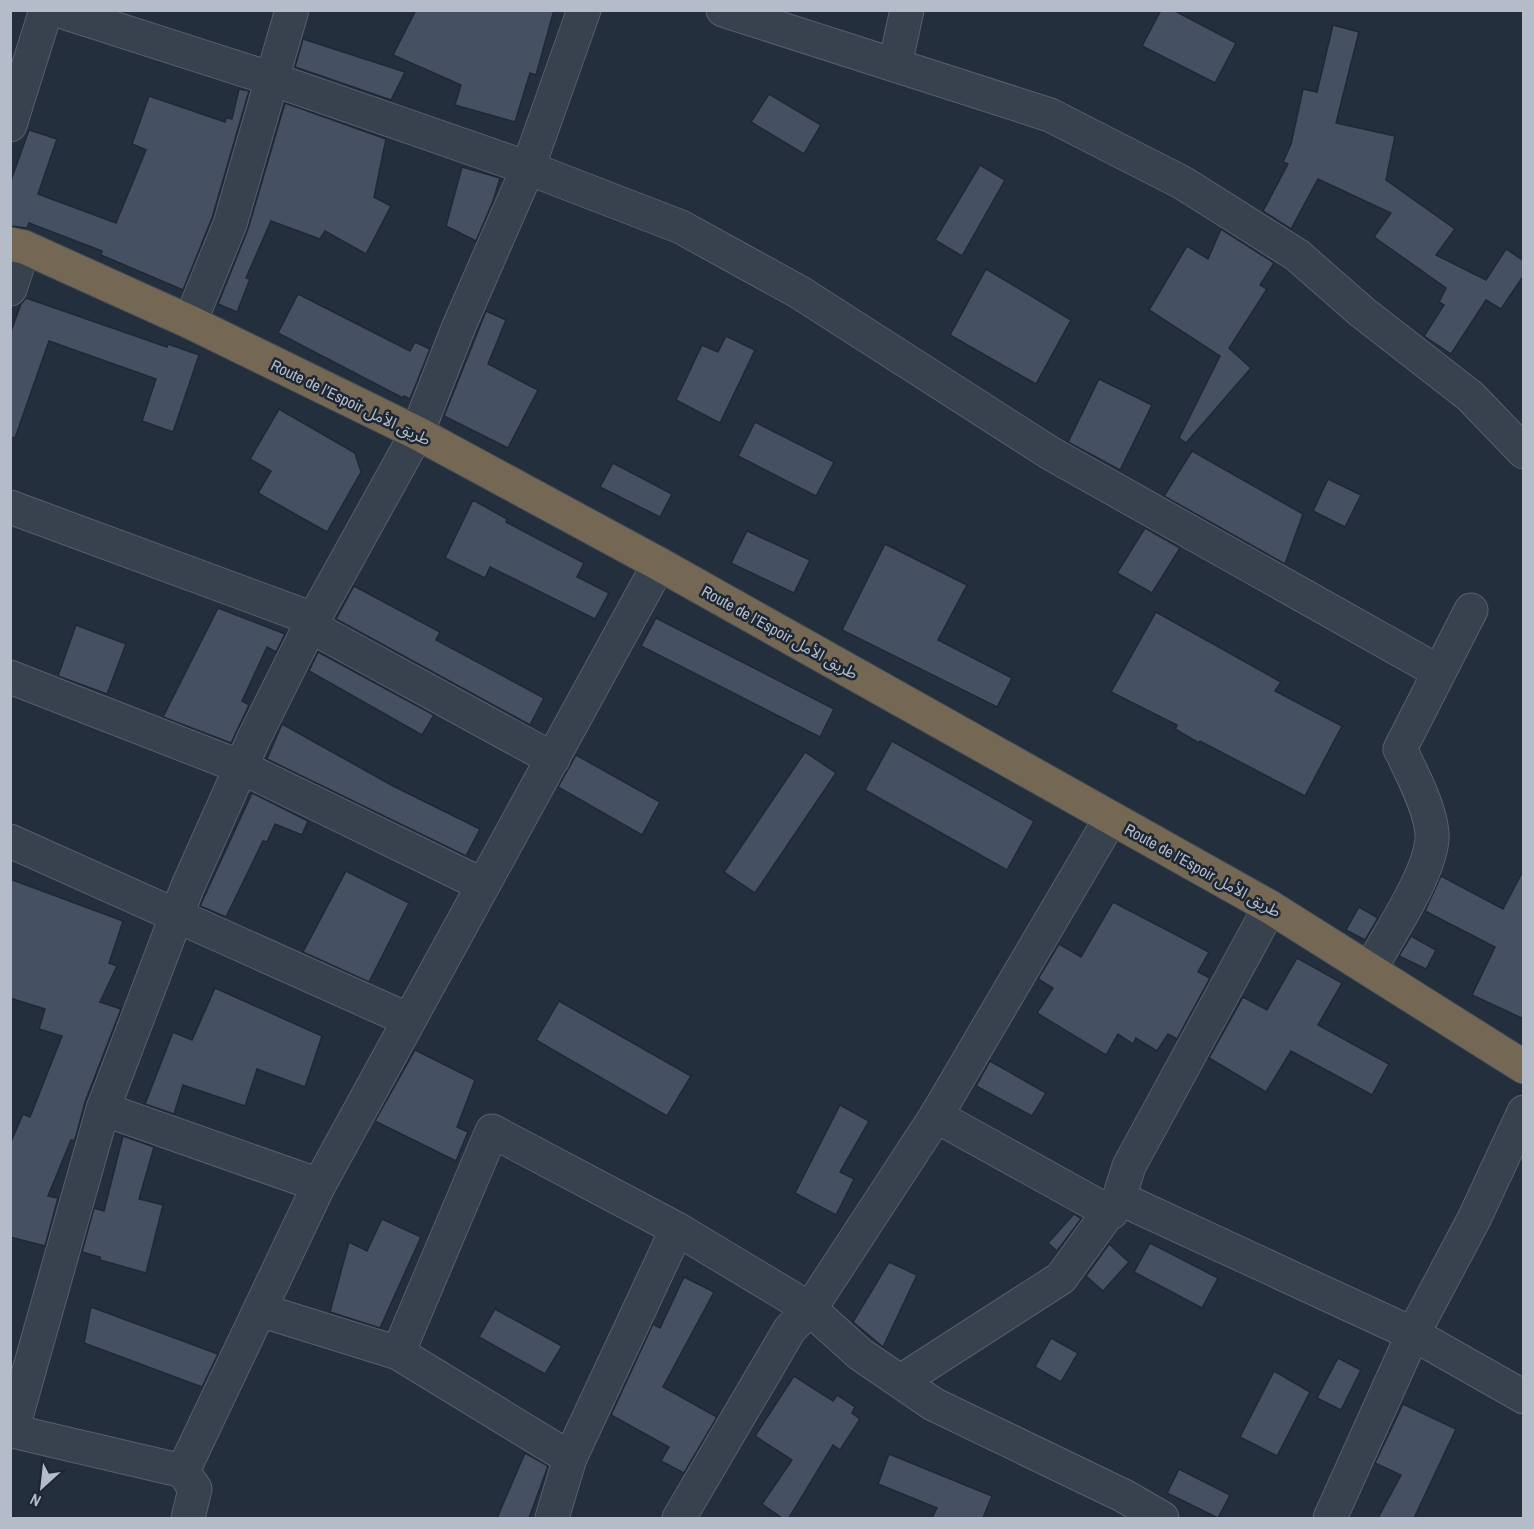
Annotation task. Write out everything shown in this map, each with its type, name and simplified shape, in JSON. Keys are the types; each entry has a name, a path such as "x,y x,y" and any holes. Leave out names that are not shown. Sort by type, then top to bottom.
{"highway":[{"name":"Route de l’Espoir طريق الأمل","path":"17,245 190,322 417,433 659,564 1270,907 1524,1067"}],"street":[{"path":"10,125 46,10"},
{"path":"57,10 272,79 528,168 681,228 800,292 1050,453 1155,509 1439,672"},
{"path":"190,322 230,224 292,10"},
{"path":"188,1518 195,1489 183,1471 11,1433 103,1109 187,888 240,766 312,622 417,433 528,168 584,10"},
{"path":"723,10 1050,115 1183,183 1297,255 1362,312 1470,396 1524,452"},
{"path":"895,64 907,10"},
{"path":"10,289 17,245"},
{"path":"10,507 312,622 553,759"},
{"path":"183,1471 319,1185 659,564"},
{"path":"1370,970 1425,867 1432,838 1421,790 1400,748 1471,610"},
{"path":"10,677 240,766 483,885"},
{"path":"679,1518 790,1329 810,1309 936,1116 1111,818"},
{"path":"10,841 409,1020"},
{"path":"901,1381 1061,1278 1115,1205 1129,1166 1270,907"},
{"path":"103,1109 319,1185"},
{"path":"1330,1518 1413,1334 1474,1219 1524,1112"},
{"path":"936,1116 1115,1205 1413,1334 1524,1397"},
{"path":"398,1353 492,1131 677,1229 810,1309 860,1354 933,1404 1124,1496 1155,1517"},
{"path":"552,1518 570,1458 677,1229"},
{"path":"260,1310 398,1353 570,1458"}],"building":[{"path":"416,10 554,10 536,75 530,73 515,122 455,105 461,85 393,55"},
{"path":"1161,10 1173,10 1236,43 1215,83 1142,46"},
{"path":"1333,25 1359,32 1336,123 1395,136 1386,180 1455,229 1436,255 1486,280 1506,249 1524,261 1524,275 1501,309 1486,300 1451,354 1424,336 1444,305 1439,302 1446,288 1374,237 1391,213 1318,179 1291,229 1263,211 1288,164 1283,162 1291,144 1303,89 1317,92"},
{"path":"303,39 405,72 391,100 295,67"},
{"path":"239,89 249,91 212,218 183,290 101,255 102,251 29,223 27,228 10,226 10,183 29,130 57,139 38,194 116,223 146,150 132,144 149,96 225,122 226,118 232,119"},
{"path":"769,94 821,125 804,154 751,122"},
{"path":"285,103 386,139 374,197 391,206 366,254 325,231 320,239 271,221 246,278 250,279 237,312 218,304 248,229"},
{"path":"980,165 1005,180 962,256 935,240"},
{"path":"462,167 500,178 476,241 446,226"},
{"path":"1221,229 1274,263 1260,285 1267,289 1229,348 1251,368 1186,443 1179,438 1220,356 1149,310 1187,246 1208,259"},
{"path":"986,269 1071,320 1036,384 950,335"},
{"path":"298,294 410,351 415,342 430,349 410,399 404,396 403,398 278,333"},
{"path":"26,298 167,347 168,344 199,355 173,432 142,421 156,379 49,341 15,438 10,437 10,334 21,304"},
{"path":"486,311 506,320 488,364 538,390 508,448 444,416"},
{"path":"726,336 755,350 720,423 676,400 702,345 718,352"},
{"path":"1099,379 1152,405 1120,470 1068,442"},
{"path":"279,409 355,453 361,472 327,532 258,493 271,471 250,459"},
{"path":"755,422 834,462 816,496 738,456"},
{"path":"1192,451 1303,514 1285,564 1164,496"},
{"path":"613,463 672,494 660,517 600,487"},
{"path":"1328,479 1361,495 1345,527 1313,511"},
{"path":"473,500 507,519 506,522 584,563 577,577 609,593 595,619 490,567 485,578 445,558"},
{"path":"1145,528 1180,548 1152,593 1117,573"},
{"path":"747,531 810,560 794,593 731,563"},
{"path":"885,544 967,585 938,640 1012,678 997,707 842,630"},
{"path":"354,586 440,632 436,640 544,698 530,725 336,619"},
{"path":"218,608 285,634 276,652 267,647 242,701 249,705 231,743 163,717"},
{"path":"1156,612 1281,682 1275,691 1342,726 1305,796 1200,741 1199,743 1175,729 1177,725 1111,692"},
{"path":"656,618 834,709 820,737 641,646"},
{"path":"76,625 126,644 107,694 58,676"},
{"path":"318,652 434,715 422,735 309,671"},
{"path":"282,724 393,786 480,829 466,856 267,759"},
{"path":"892,741 1034,821 1007,870 865,790"},
{"path":"805,752 836,773 755,893 724,872"},
{"path":"576,755 660,802 642,835 558,787"},
{"path":"252,793 308,821 302,835 275,824 267,842 263,841 226,917 200,906"},
{"path":"1524,869 1524,1019 1472,995 1495,947 1425,911 1441,876 1503,909"},
{"path":"346,871 409,903 369,982 303,952"},
{"path":"10,879 123,921 109,963 117,966 100,1002 121,1009 85,1102 76,1136 74,1141 71,1140 48,1196 58,1198 45,1246 10,1237 10,1144 23,1114 30,1117 62,1036 39,1029 45,1009 10,998"},
{"path":"1113,902 1209,952 1198,972 1210,978 1177,1039 1168,1034 1157,1051 1136,1038 1133,1044 1118,1034 1106,1055 1037,1013 1053,988 1038,979 1059,944 1081,957"},
{"path":"1359,907 1378,918 1365,940 1346,930"},
{"path":"1411,936 1436,950 1426,969 1399,956"},
{"path":"1297,958 1342,983 1318,1025 1389,1064 1372,1095 1291,1051 1266,1092 1209,1058 1243,997 1267,1010"},
{"path":"215,988 322,1036 305,1087 257,1069 245,1106 183,1085 174,1114 145,1104 173,1032 192,1040"},
{"path":"559,1001 691,1076 667,1116 536,1040"},
{"path":"415,1050 475,1080 457,1127 468,1132 456,1161 375,1121"},
{"path":"990,1061 1046,1093 1032,1116 976,1086"},
{"path":"840,1105 869,1121 840,1172 854,1179 836,1215 795,1193"},
{"path":"123,1136 154,1147 139,1199 163,1205 146,1273 100,1260 100,1257 82,1252 94,1208 104,1211"},
{"path":"1074,1214 1081,1219 1057,1251 1048,1243"},
{"path":"382,1219 421,1237 380,1328 330,1312 349,1242 367,1251"},
{"path":"1150,1243 1218,1278 1202,1308 1134,1272"},
{"path":"1109,1244 1129,1262 1103,1291 1086,1276"},
{"path":"889,1262 917,1275 883,1347 853,1322"},
{"path":"684,1277 714,1292 663,1387 717,1417 684,1473 661,1461 669,1447 611,1415 653,1324 660,1328"},
{"path":"91,1307 218,1354 202,1387 84,1343"},
{"path":"495,1309 562,1346 545,1374 479,1337"},
{"path":"1051,1338 1078,1353 1061,1382 1035,1367"},
{"path":"1338,1358 1361,1370 1341,1410 1317,1398"},
{"path":"1274,1371 1310,1392 1277,1456 1240,1437"},
{"path":"794,1376 833,1401 837,1395 855,1407 852,1413 860,1419 840,1450 833,1445 789,1518 782,1518 762,1504 792,1460 755,1436"},
{"path":"1403,1404 1456,1429 1414,1518 1378,1518 1401,1475 1375,1463"},
{"path":"525,1453 548,1466 529,1518 497,1518"},
{"path":"889,1454 992,1496 983,1518 932,1518 937,1508 878,1484"},
{"path":"1179,1469 1230,1495 1218,1518 1167,1493"}]}
